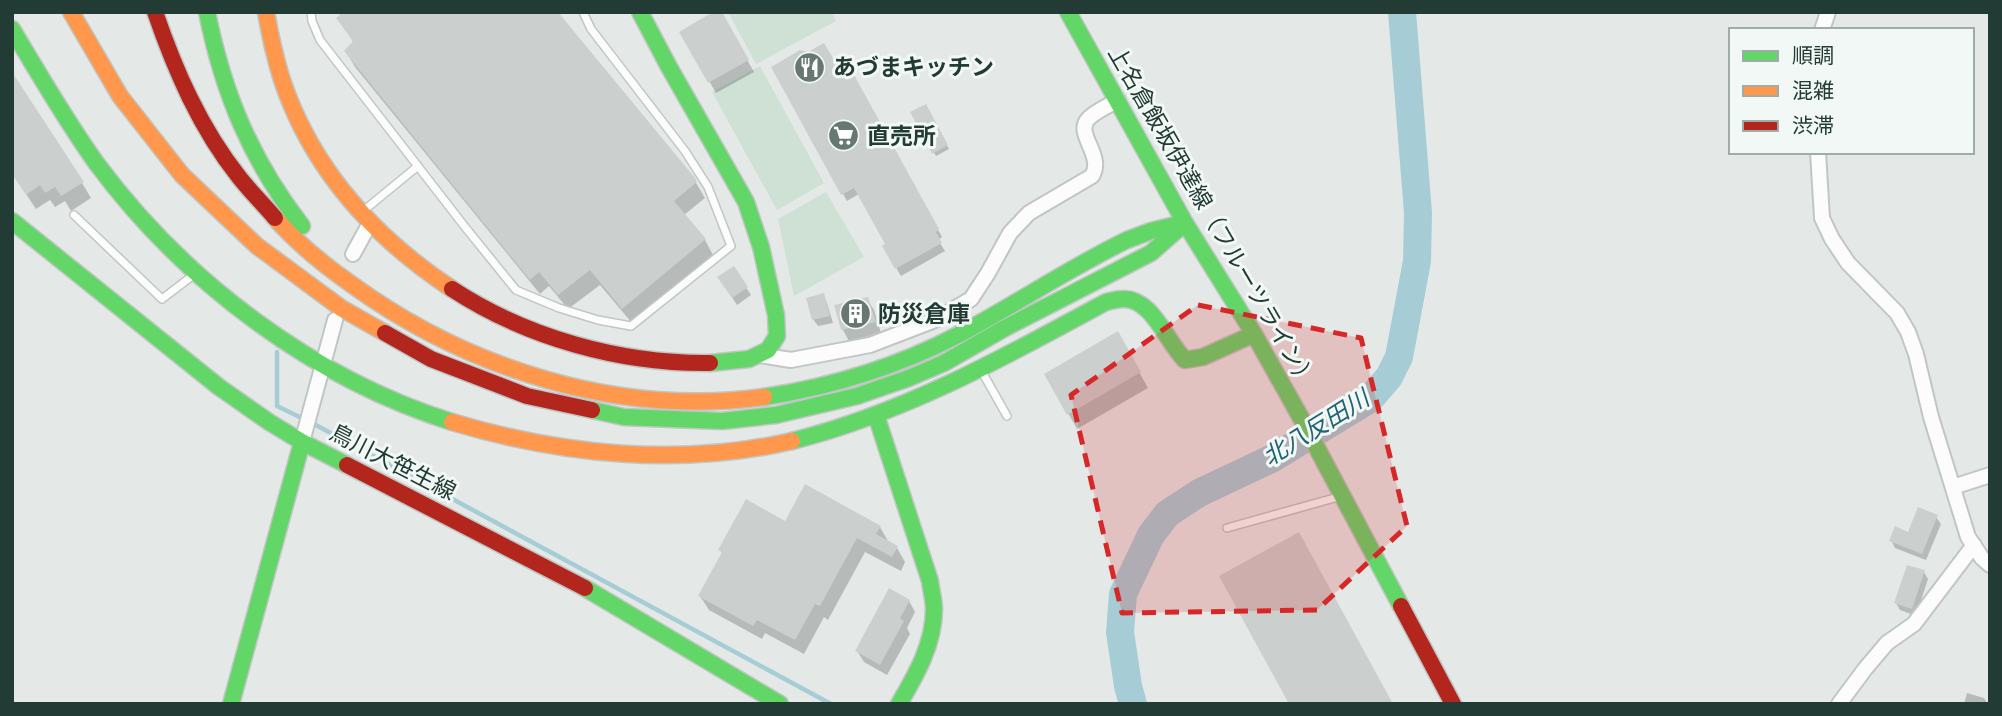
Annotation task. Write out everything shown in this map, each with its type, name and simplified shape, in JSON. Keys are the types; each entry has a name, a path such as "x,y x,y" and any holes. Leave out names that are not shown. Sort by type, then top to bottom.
{"main road":[{"path":"71,12 121,97 152,138 245,237 324,298 405,346 478,380 521,395 604,415 679,422 725,421 807,409 855,397 933,368 970,350 1009,326 1154,252 1185,223"},
{"path":"155,12 169,56 189,98 214,140 265,209 297,240 368,298 411,325 519,371 566,385 643,399 684,402 781,394 830,384 904,359 956,336 1138,234 1185,223"},
{"path":"207,12 226,89 265,176 325,254 368,298"},
{"path":"267,12 271,39 296,116 317,157 366,217 393,245 453,290 491,312 534,331 596,350 653,361 721,364 744,361 770,349 777,336 760,240 746,202 640,12"},
{"name":"上名倉飯坂伊達線（フルーツライン）","path":"1068,12 1185,223 1254,334 1304,422 1453,704"},
{"path":"13,40 88,151 118,189 171,249 221,295 323,365 387,396 442,419 524,439 606,452 681,456 727,453 828,432 921,398 1118,298 1137,301 1151,311 1185,360 1203,357 1254,334"},
{"name":"鳥川大笹生線","path":"12,220 219,387 269,422 302,442 570,579 780,704"},
{"path":"265,232 331,293 405,346"},
{"path":"876,415 930,581 934,608 930,639 921,666 899,704"},
{"path":"231,704 302,442"}],"street":[{"path":"760,355 791,360 870,345 935,320 971,299 1020,219 1092,176 1096,161 1085,133 1085,123 1118,100"},
{"path":"1818,154 1822,218 1848,263 1897,313 1908,332 1968,537 1990,565"},
{"path":"353,254 366,217"},
{"path":"302,442 335,320"},
{"path":"1953,487 1990,475"},
{"path":"1839,704 1887,643 1914,624 1974,545"}],"lane":[{"path":"311,12 320,40 516,290 559,308 598,320 631,326 732,246 708,187 685,151 591,29 583,12"},
{"path":"366,217 418,166"},
{"path":"74,215 162,299 196,272"},
{"path":"981,369 1007,416"},
{"path":"1227,528 1342,496"}],"highlighted area":[{"path":"1198,305 1361,338 1407,526 1317,610 1122,613 1071,395"}],"green space":[{"path":"728,12 831,12 836,21 756,64"},
{"path":"760,66 824,183 777,210 712,92"},
{"path":"826,192 864,257 794,296 778,219"}],"building":[{"path":"343,12 558,12 695,178 697,182 674,201 706,239 622,309 590,270 558,295 539,272 530,280 344,51 353,41 336,18"},
{"path":"713,12 722,12 749,60 708,83 679,32"},
{"path":"824,43 839,68 848,64 939,229 936,232 942,243 895,269 882,246 885,244 854,188 841,195 771,67 800,50 808,52"},
{"path":"12,72 84,182 61,196 55,187 45,193 40,185 26,195 12,174"},
{"path":"926,104 948,145 932,154 910,112"},
{"path":"734,266 748,287 732,298 717,277"},
{"path":"824,293 830,316 812,320 806,298"},
{"name":"防災倉庫","path":"868,297 876,322 841,330 834,305"},
{"path":"1118,331 1141,372 1067,415 1044,374"},
{"path":"805,484 881,526 876,534 898,546 892,557 857,538 820,606 815,604 795,640 757,620 753,626 698,596 722,552 718,550 746,499 785,521"},
{"path":"1918,507 1938,515 1922,554 1889,541 1895,526 1908,532"},
{"path":"1299,532 1393,704 1289,704 1219,576"},
{"path":"1907,565 1925,570 1912,609 1894,603"},
{"path":"889,588 910,600 900,618 904,621 880,665 855,651"}],"waterway":[{"name":"北八反田川","path":"1133,704 1120,632 1123,594 1151,535 1167,514 1199,493 1273,458 1370,399 1389,377 1399,357 1417,261 1418,213 1402,12"},
{"path":"277,352 277,406 831,704"}],"traffic: fast":[{"path":"207,12 221,70 241,125 268,176 302,226"},
{"path":"640,12 746,202 761,247 776,315 777,336 768,350 749,359 710,363"},
{"path":"1068,12 1185,223 1254,334 1401,606"},
{"path":"12,29 97,164 131,207 169,247 211,285 301,352 350,380 400,403 452,422"},
{"path":"12,221 219,387 269,422 347,465"},
{"path":"764,397 839,381 888,366 958,335 1127,240 1183,223"},
{"path":"592,410 624,417 722,421 776,415 857,396 944,363 1005,328 1151,253 1185,223"},
{"path":"792,441 874,415 953,382 1106,302 1123,299 1142,305 1158,322 1185,360 1203,357 1254,334"},
{"path":"876,415 930,581 934,606 927,647 899,704"},
{"path":"231,704 302,442"},
{"path":"585,588 780,704"}],"traffic: slow":[{"path":"71,12 120,96 182,175 257,246 341,308 385,333"},
{"path":"266,12 282,80 310,143 329,172 372,224 424,269 452,289"},
{"path":"275,218 321,261 396,314 495,362 547,380 600,392 655,400 709,401 764,397"},
{"path":"452,422 536,443 621,454 707,454 792,441"}],"traffic: jam":[{"path":"155,12 180,77 212,139 239,177 275,218"},
{"path":"452,289 511,321 576,345 643,359 710,363"},
{"path":"385,333 431,359 527,396 592,410"},
{"path":"347,465 585,588"},
{"path":"1401,606 1453,704"}],"place":[{"name":"あづまキッチン","path":"810,67"},
{"name":"直売所","path":"844,136"},
{"name":"防災倉庫","path":"855,314"}]}
